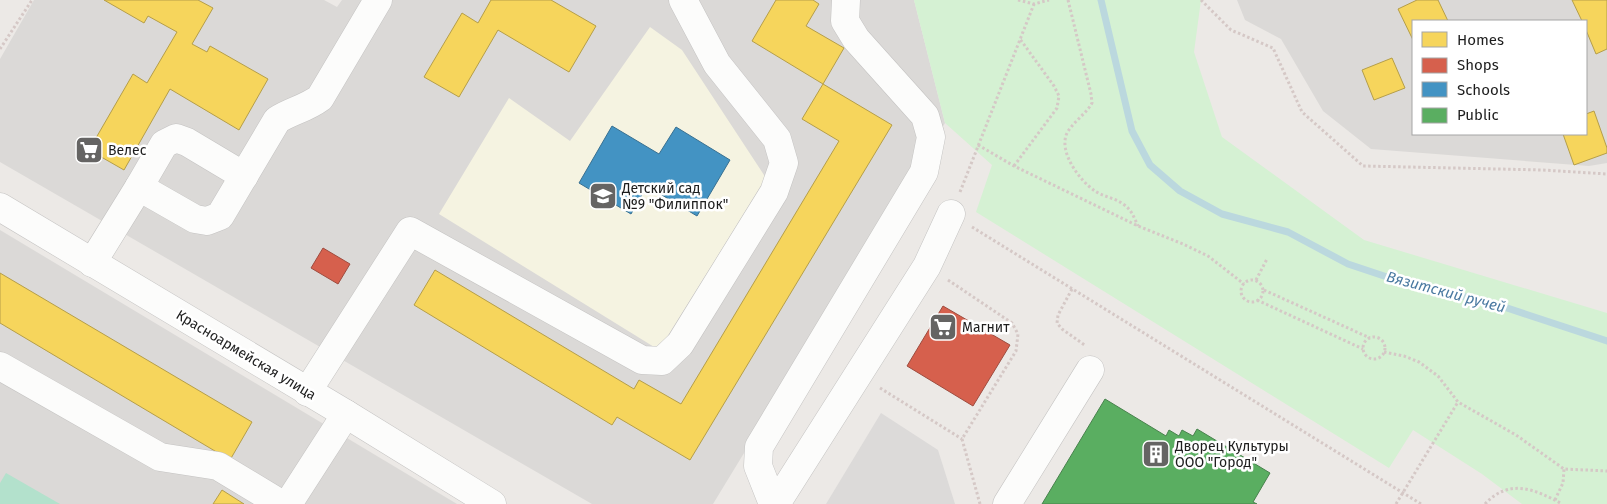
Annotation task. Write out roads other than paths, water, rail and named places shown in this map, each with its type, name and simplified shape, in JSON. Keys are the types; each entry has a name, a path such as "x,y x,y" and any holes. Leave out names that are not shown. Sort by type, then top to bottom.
{"street":[{"path":"139,187 195,219 207,221 220,216 277,120 291,112 307,108 320,98 378,0"},
{"path":"307,392 410,231 642,360 662,361 680,344 774,192 784,163 777,139 717,64 683,0"},
{"path":"775,504 758,466 759,447 924,172 931,137 925,116 852,33 845,21 846,0"},
{"path":"92,263 164,144 176,138 187,142 244,176"},
{"name":"Красноармейская улица","path":"0,207 346,414 492,504"},
{"path":"775,504 927,266 951,214"},
{"path":"0,366 160,457 218,466 281,504"},
{"path":"1008,504 1090,370"},
{"path":"288,504 346,414"}],"waterway":[{"name":"Вязитский ручей","path":"1101,0 1132,131 1150,165 1180,191 1222,214 1288,232 1348,264 1420,288 1486,301 1607,341"}],"place":[{"name":"Велес","path":"89,150"},
{"name":"Детский сад №9 \"Филиппок\"","path":"603,196"},
{"name":"Магнит","path":"943,327"},
{"name":"Дворец Культуры ООО \"Город\"","path":"1156,454"}]}
